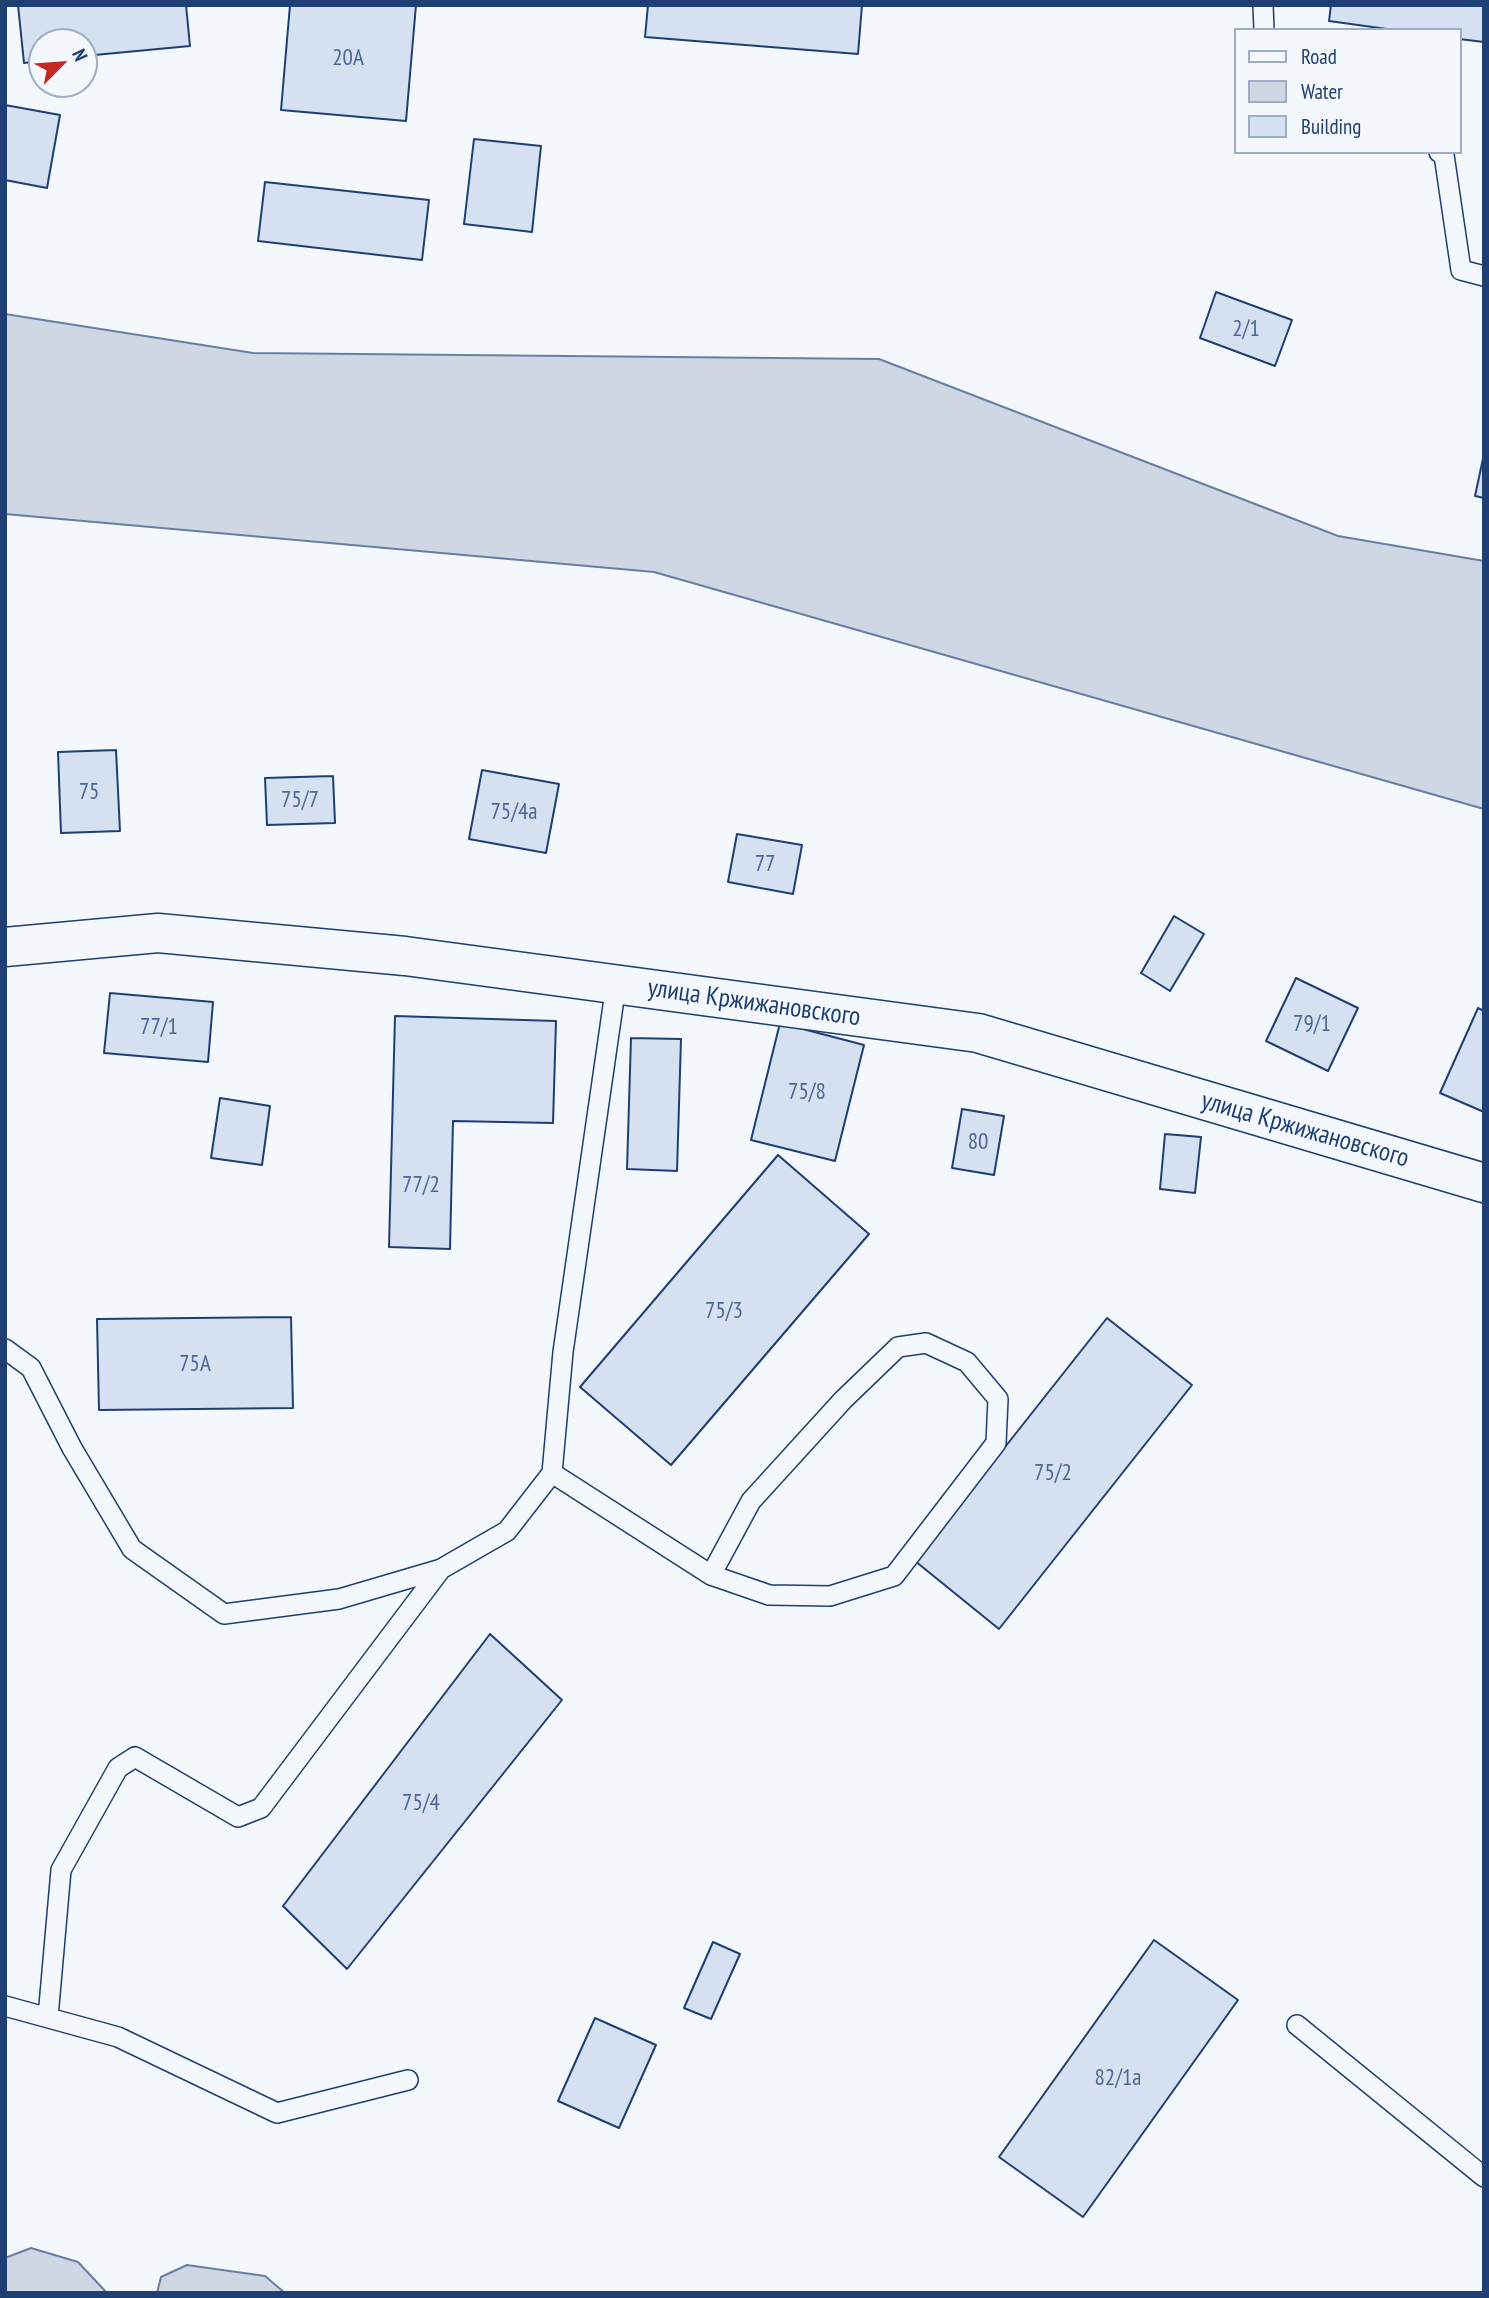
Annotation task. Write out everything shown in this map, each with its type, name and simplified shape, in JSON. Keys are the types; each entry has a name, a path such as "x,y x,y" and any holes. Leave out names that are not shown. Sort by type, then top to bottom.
{"street":[{"name":"улица Кржижановского","path":"5,947 158,933 405,956 978,1033 1484,1182"}],"lane":[{"path":"1263,5 1264,28"},
{"path":"1442,154 1461,270 1484,276"},
{"path":"5,1349 31,1368 72,1448 132,1549 224,1614 340,1599 441,1569 507,1531 552,1474 563,1352 616,985"},
{"path":"552,1474 712,1575 769,1595 830,1596 894,1576 996,1443 998,1399 967,1362 926,1343 898,1348 842,1400 751,1501 712,1575"},
{"path":"47,2017 61,1870 118,1768 135,1757 238,1817 261,1808 441,1569"},
{"path":"5,2006 118,2037 277,2113 408,2080"},
{"path":"1297,2025 1484,2177"}],"water":[{"path":"5,314 253,353 879,359 1338,536 1484,561 1484,809 654,572 5,514"},
{"path":"31,2248 78,2262 107,2293 5,2293 5,2258"},
{"path":"187,2265 265,2276 285,2293 157,2293 161,2277"}],"building":[{"path":"18,5 186,5 190,46 98,55 98,28 28,28 28,63 24,63"},
{"path":"290,5 416,5 406,121 281,110"},
{"path":"648,5 862,5 858,54 645,37"},
{"path":"1331,5 1484,5 1484,42 1461,39 1461,28 1380,28 1329,21"},
{"path":"5,105 60,115 47,188 5,180"},
{"path":"474,139 541,146 532,232 464,224"},
{"path":"265,182 429,200 422,260 258,241"},
{"path":"1216,292 1292,320 1275,366 1200,338"},
{"path":"1484,454 1484,498 1475,496"},
{"path":"116,750 120,831 61,833 58,752"},
{"path":"482,770 559,784 546,853 469,839"},
{"path":"333,776 335,823 267,825 265,778"},
{"path":"737,834 802,845 793,894 728,882"},
{"path":"1174,916 1204,934 1170,991 1141,973"},
{"path":"1296,978 1358,1008 1328,1071 1266,1041"},
{"path":"110,993 213,1002 208,1062 104,1053"},
{"path":"1478,1008 1484,1011 1484,1112 1440,1093"},
{"path":"395,1016 556,1021 553,1123 453,1121 450,1249 389,1247"},
{"path":"780,1023 864,1045 835,1161 751,1140"},
{"path":"631,1038 681,1039 677,1171 627,1169"},
{"path":"220,1098 270,1106 262,1165 211,1158"},
{"path":"962,1109 1004,1116 994,1175 952,1168"},
{"path":"1165,1134 1201,1137 1195,1193 1160,1189"},
{"path":"778,1155 869,1234 671,1465 580,1387"},
{"path":"291,1317 293,1408 99,1410 97,1319"},
{"path":"1107,1318 1192,1385 999,1629 915,1561"},
{"path":"490,1634 562,1700 347,1969 283,1906"},
{"path":"1154,1940 1238,2000 1083,2217 999,2157"},
{"path":"713,1942 740,1954 711,2019 684,2008"},
{"path":"595,2018 656,2045 619,2128 558,2101"}]}
